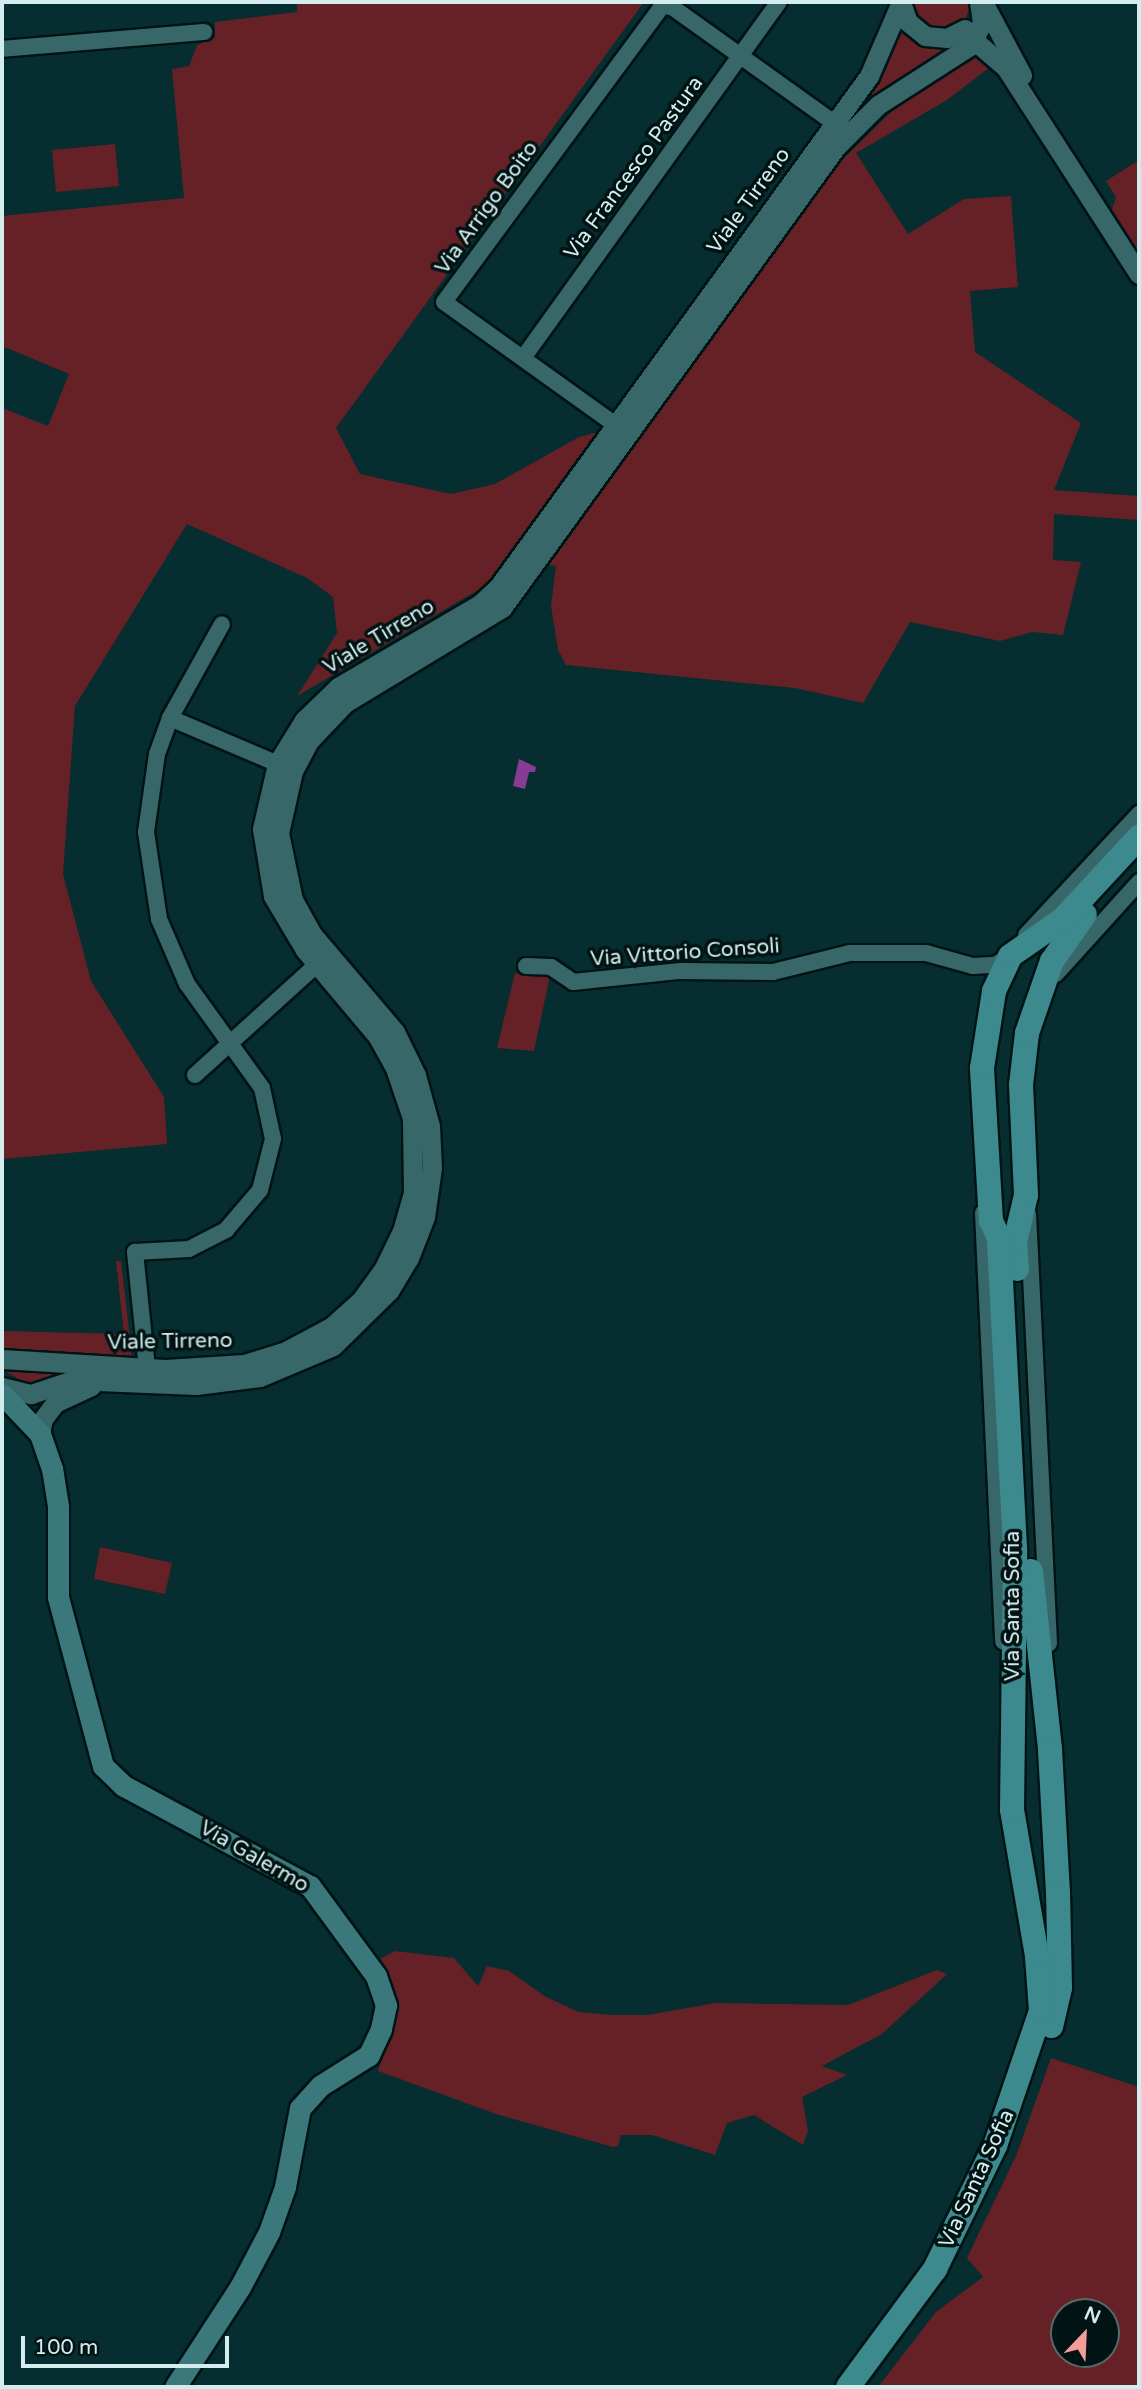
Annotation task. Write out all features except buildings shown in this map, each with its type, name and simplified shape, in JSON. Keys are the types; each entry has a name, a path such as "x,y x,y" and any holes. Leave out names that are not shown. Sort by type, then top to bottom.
{"main road":[{"path":"1010,956 1063,919 1139,837"},
{"name":"Via Santa Sofia","path":"848,2387 935,2269 995,2146 1034,2036 1041,1989 1017,1839 1011,1780 1016,1560 1007,1228 1026,1195 1022,1060 1039,995 1052,961 1072,928 1139,858"},
{"path":"1033,940 1046,947 1052,961"},
{"name":"Via Santa Sofia","path":"1007,1228 990,1222 983,1144 982,1068 991,1003 1001,970 1010,956"},
{"name":"Via Santa Sofia","path":"865,2387 948,2275 990,2192 1023,2112 1060,1988 1053,1788 1033,1599 1007,1228"},
{"name":"Via Galermo","path":"2,1394 40,1434 57,1488 58,1597 103,1766 124,1786 310,1886 376,1976 386,2004 381,2029 369,2055 320,2085 300,2108 285,2187 269,2232 240,2287 175,2387"},
{"path":"1011,1780 1028,1803 1038,1802 1053,1788"},
{"path":"1017,1839 1022,1831 1039,1825 1055,1834"}],"street":[{"name":"Via Francesco Pastura","path":"523,358 779,2"},
{"path":"901,2 908,22 919,33 940,39 954,36 970,24 980,2"},
{"name":"Viale Tirreno","path":"2,1387 31,1394 73,1380 108,1382 226,1367 299,1345 352,1308 396,1245 408,1214 415,1174 414,1132 406,1097 373,1030 323,959 282,915 265,863 263,815 285,767 296,731 325,698 488,598 533,553 841,128 882,54 901,2"},
{"path":"975,41 982,23 980,2"},
{"path":"980,2 1075,171"},
{"name":"Via Arrigo Boito","path":"622,429 444,302 665,4 741,56"},
{"path":"2,49 204,32"},
{"path":"954,36 975,41 1006,68 1075,171 1139,274"},
{"name":"Viale Tirreno","path":"841,128 975,41"},
{"path":"741,56 841,128"},
{"path":"148,1376 135,1252 178,1251 211,1240 239,1219 267,1174 273,1139 268,1104 253,1072 175,964 151,888 146,859 148,802 170,718 222,624"},
{"path":"170,718 285,767"},
{"path":"973,966 995,965 1010,956 1139,814"},
{"path":"1039,995 1139,882"},
{"name":"Via Vittorio Consoli","path":"526,966 551,967 573,982 680,971 773,972 850,953 926,953 973,966"},
{"path":"195,1075 323,959"},
{"path":"973,966 987,985 991,1003"},
{"path":"983,1144 983,1218 1011,1780"},
{"path":"1026,1195 1041,1412 1050,1750"},
{"name":"Viale Tirreno","path":"2,1359 148,1376"},
{"path":"2,1365 22,1363"},
{"path":"40,1434 43,1419 55,1403 77,1390 108,1382"}],"shaded area":[{"path":"297,2 644,2 336,428 360,474 451,494 495,484 579,437 598,432 485,586 297,696 337,633 333,597 307,578 187,524 75,706 63,874 91,981 164,1097 167,1144 2,1159 2,408 48,426 69,374 2,346 2,216 184,198 172,69 189,66 197,45 215,37 215,22 297,12"},
{"path":"909,2 972,2 964,22 949,31 920,25"},
{"path":"901,26 918,42 958,43 849,116 881,71"},
{"path":"979,56 990,67 947,100 856,153 908,234 964,199 1011,196 1018,287 970,291 975,352 1081,423 1054,490 1139,496 1139,520 1054,514 1053,560 1081,562 1063,635 1033,632 1000,641 910,622 863,703 795,688 566,665 558,650 551,606 556,566 546,565 836,166 897,106"},
{"path":"115,144 119,186 56,192 52,150"},
{"path":"1139,160 1139,257 1111,212 1116,197 1106,181"},
{"path":"519,759 536,767 535,772 529,772 525,789 513,786"},
{"path":"515,973 550,976 534,1051 497,1048"},
{"path":"116,1261 121,1261 132,1356 2,1351 2,1331 124,1334"},
{"path":"4,1371 68,1373 30,1385"},
{"path":"100,1547 172,1563 165,1594 94,1579"},
{"path":"395,1951 454,1958 478,1986 487,1966 509,1971 546,1997 579,2012 612,2015 648,2015 715,2003 848,2005 937,1970 947,1974 882,2034 822,2066 847,2075 802,2097 808,2131 803,2145 754,2115 727,2123 715,2155 652,2135 621,2135 618,2146 613,2147 499,2115 378,2071 396,2004 376,1961"},
{"path":"1051,2058 1139,2087 1139,2387 878,2387 936,2312 983,2277 967,2258 1016,2156"}]}
